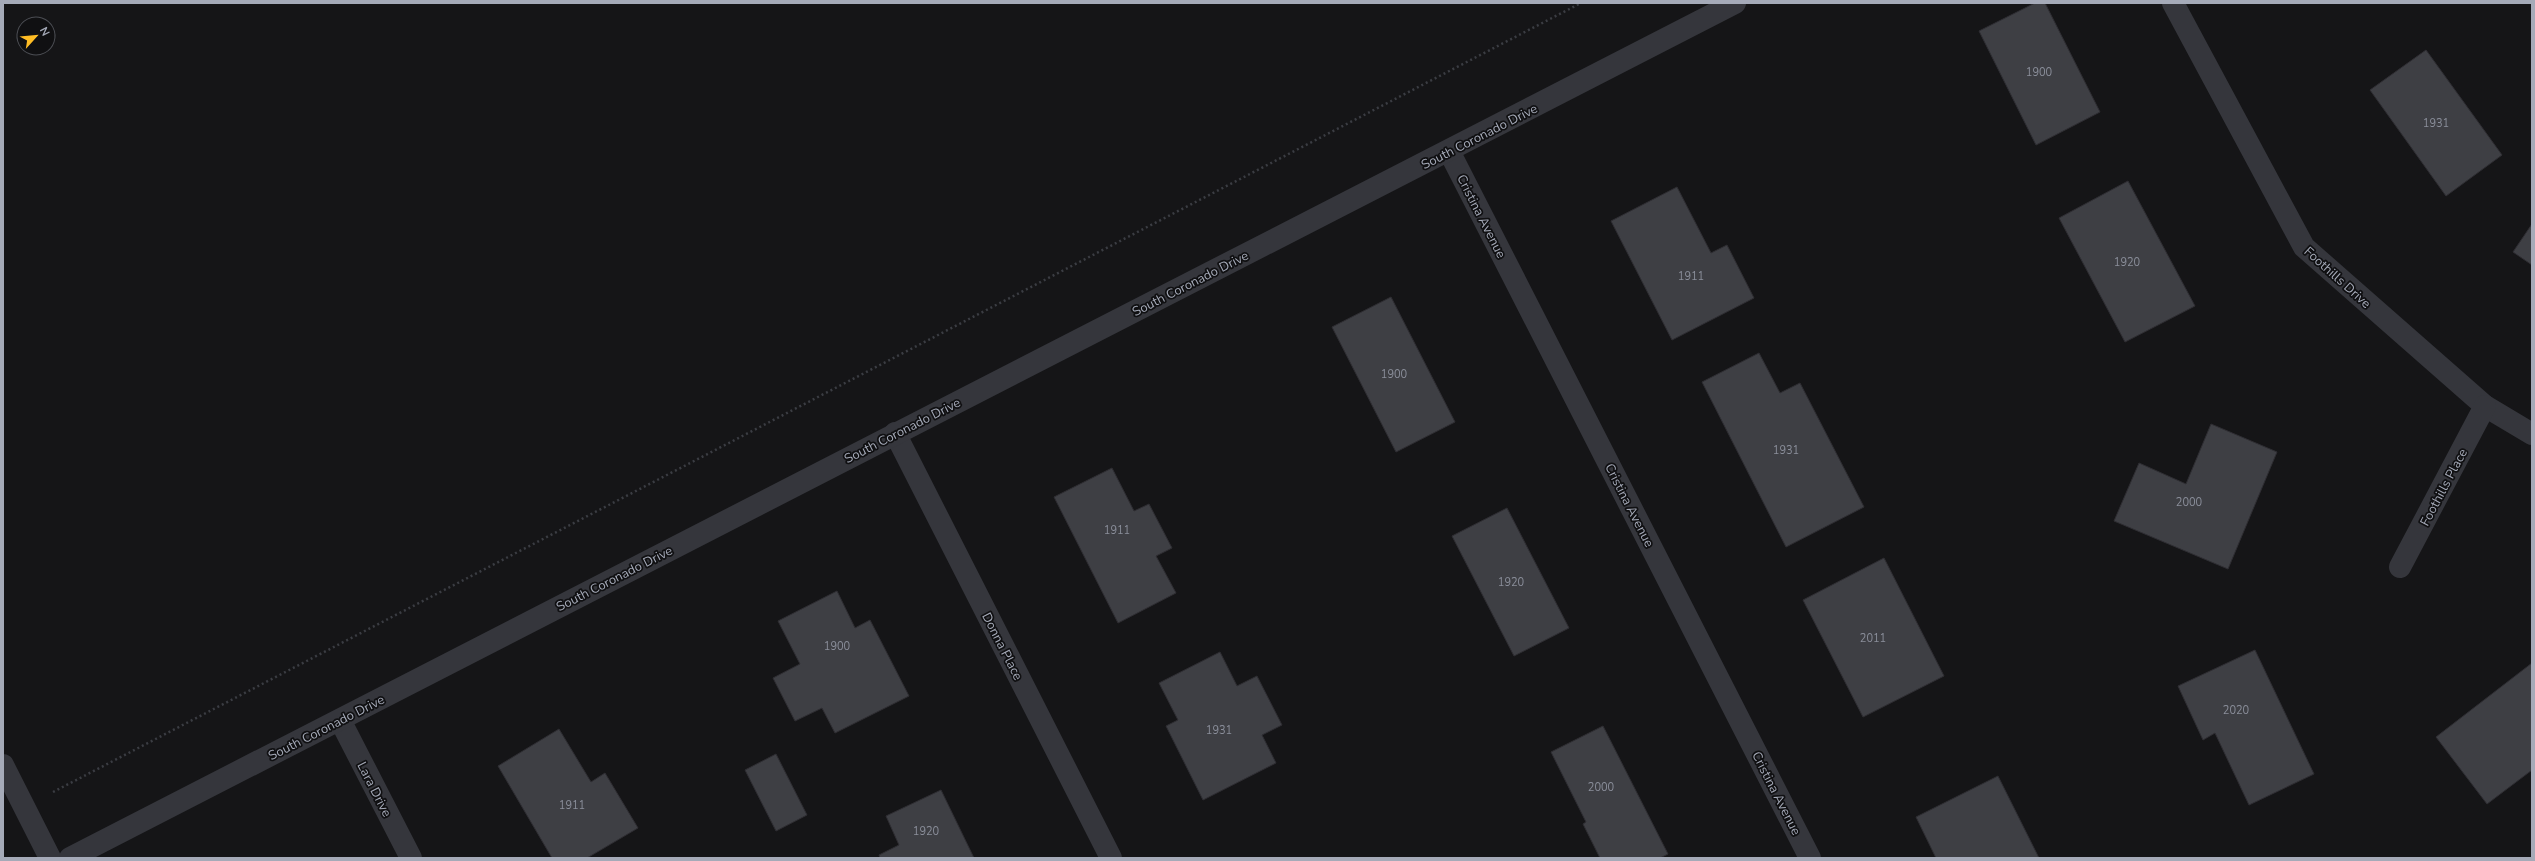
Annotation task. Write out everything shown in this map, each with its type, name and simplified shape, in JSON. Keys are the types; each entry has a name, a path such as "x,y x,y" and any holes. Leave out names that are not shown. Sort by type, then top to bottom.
{"street":[{"name":"South Coronado Drive","path":"70,858 894,433 1449,151 1735,3"},
{"name":"Foothills Drive","path":"2173,3 2304,248 2485,406 2532,434"},
{"name":"Cristina Avenue","path":"1449,151 1810,858"},
{"name":"Foothills Place","path":"2400,567 2485,406"},
{"name":"Donna Place","path":"894,433 1111,858"},
{"name":"Lara Drive","path":"340,720 411,858"},
{"path":"3,765 50,858"}],"path":[{"path":"56,791 1581,3"}],"building":[{"path":"2035,3 2045,3 2100,112 2036,145 1979,31"},
{"path":"2426,50 2502,155 2446,196 2370,90"},
{"path":"2128,181 2195,306 2125,342 2059,218"},
{"path":"1677,187 1711,253 1727,245 1754,298 1672,340 1611,221"},
{"path":"2532,224 2532,265 2513,252"},
{"path":"1391,297 1455,422 1396,452 1332,327"},
{"path":"1759,353 1780,393 1800,383 1864,507 1786,547 1702,382"},
{"path":"2211,424 2277,452 2228,569 2114,521 2139,463 2186,484"},
{"path":"1112,468 1134,511 1149,504 1172,548 1156,556 1176,593 1118,623 1054,497"},
{"path":"1507,508 1569,628 1514,656 1452,536"},
{"path":"1884,558 1944,676 1863,717 1803,600"},
{"path":"837,591 855,628 870,620 909,696 835,733 822,708 795,721 773,678 800,664 778,621"},
{"path":"2255,650 2314,774 2249,805 2215,733 2203,740 2178,686"},
{"path":"1220,652 1237,686 1257,676 1282,725 1262,735 1276,763 1203,800 1166,726 1178,720 1159,683"},
{"path":"2532,663 2532,770 2487,804 2436,737"},
{"path":"1603,726 1668,854 1660,858 1600,858 1583,824 1586,822 1551,752"},
{"path":"559,729 591,782 605,773 638,828 587,858 552,858 498,766"},
{"path":"776,754 807,815 776,831 745,770"},
{"path":"1998,776 2039,858 1936,858 1916,817"},
{"path":"941,790 974,858 880,858 879,855 899,845 886,816"}]}
